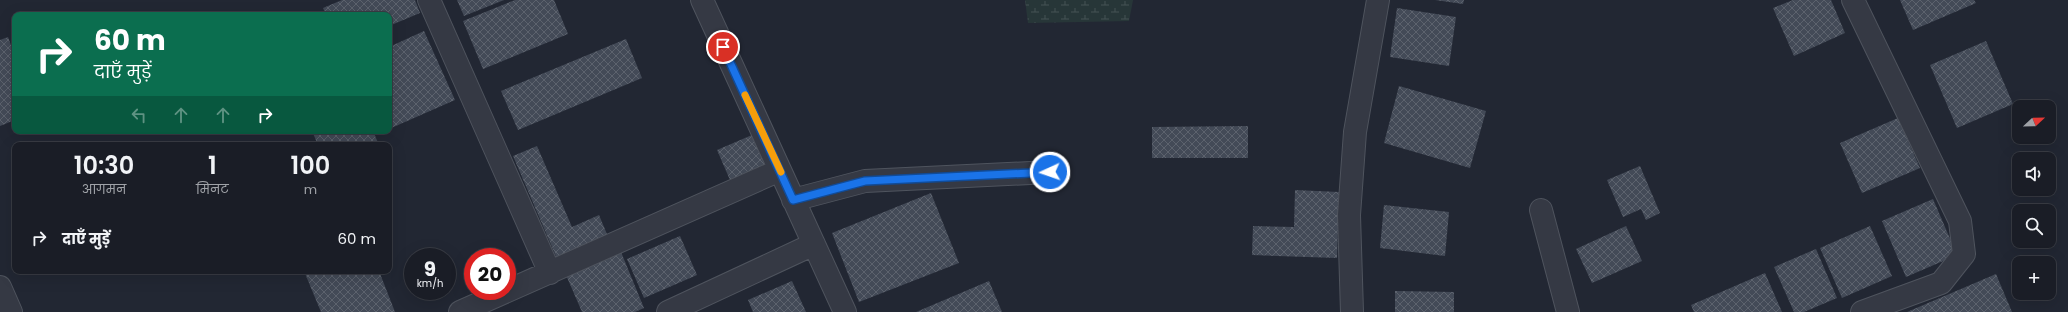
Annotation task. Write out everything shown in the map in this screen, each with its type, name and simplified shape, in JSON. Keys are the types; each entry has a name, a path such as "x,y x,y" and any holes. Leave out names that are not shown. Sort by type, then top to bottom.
{"street":[{"path":"429,0 550,273"},
{"path":"702,0 845,312"},
{"path":"1352,312 1349,215 1355,132 1378,0"},
{"path":"1853,0 1960,221 1964,254 1941,283 1862,312"},
{"path":"460,312 502,303 550,273 780,170"},
{"path":"793,200 865,181 1050,172"},
{"path":"1541,210 1568,312"},
{"path":"668,312 814,244"},
{"path":"0,286 11,312"}],"green space":[{"path":"1025,0 1133,0 1129,21 1028,23"}],"building":[{"path":"342,0 415,0 420,13 392,25 392,12 325,12 323,8"},
{"path":"457,0 504,0 464,16"},
{"path":"515,0 554,0 568,34 483,69 463,21"},
{"path":"1435,0 1464,0 1463,4"},
{"path":"1793,0 1831,0 1845,33 1794,56 1773,8"},
{"path":"1900,0 1974,0 1976,3 1913,30"},
{"path":"1397,8 1456,17 1449,66 1390,57"},
{"path":"424,31 455,100 392,128 392,46"},
{"path":"8,37 12,48 12,121 0,126 0,40"},
{"path":"626,39 642,78 518,130 501,91"},
{"path":"1986,41 2012,104 1957,128 1930,65"},
{"path":"1399,86 1486,111 1470,168 1384,143"},
{"path":"1898,118 1920,168 1862,193 1840,143"},
{"path":"1248,126 1248,158 1152,158 1152,127"},
{"path":"759,132 775,169 733,187 717,150"},
{"path":"313,134 374,134 378,142 317,142"},
{"path":"537,146 572,227 599,215 609,239 558,261 513,156"},
{"path":"1640,166 1660,213 1646,220 1641,209 1623,217 1607,180"},
{"path":"1295,190 1339,192 1337,258 1252,255 1253,226 1294,227"},
{"path":"931,193 959,263 859,302 832,233"},
{"path":"1933,199 1957,255 1906,277 1882,221"},
{"path":"1384,205 1449,212 1445,256 1380,248"},
{"path":"1626,226 1642,261 1592,283 1576,249"},
{"path":"1870,226 1892,276 1842,298 1820,248"},
{"path":"680,236 697,275 644,298 627,259"},
{"path":"1816,249 1837,298 1804,312 1794,312 1774,267"},
{"path":"621,252 644,308 635,312 582,312 566,275"},
{"path":"1765,273 1782,312 1694,312 1691,305"},
{"path":"305,274 380,274 395,312 321,312"},
{"path":"1996,274 2012,312 1907,312"},
{"path":"792,281 806,312 753,312 748,300"},
{"path":"989,281 1002,312 916,312"},
{"path":"1395,291 1454,292 1454,312 1395,312"}],"slow traffic":[{"path":"745,95 781,172"}],"route":[{"path":"723,47 793,200 865,181 1050,172"}]}
